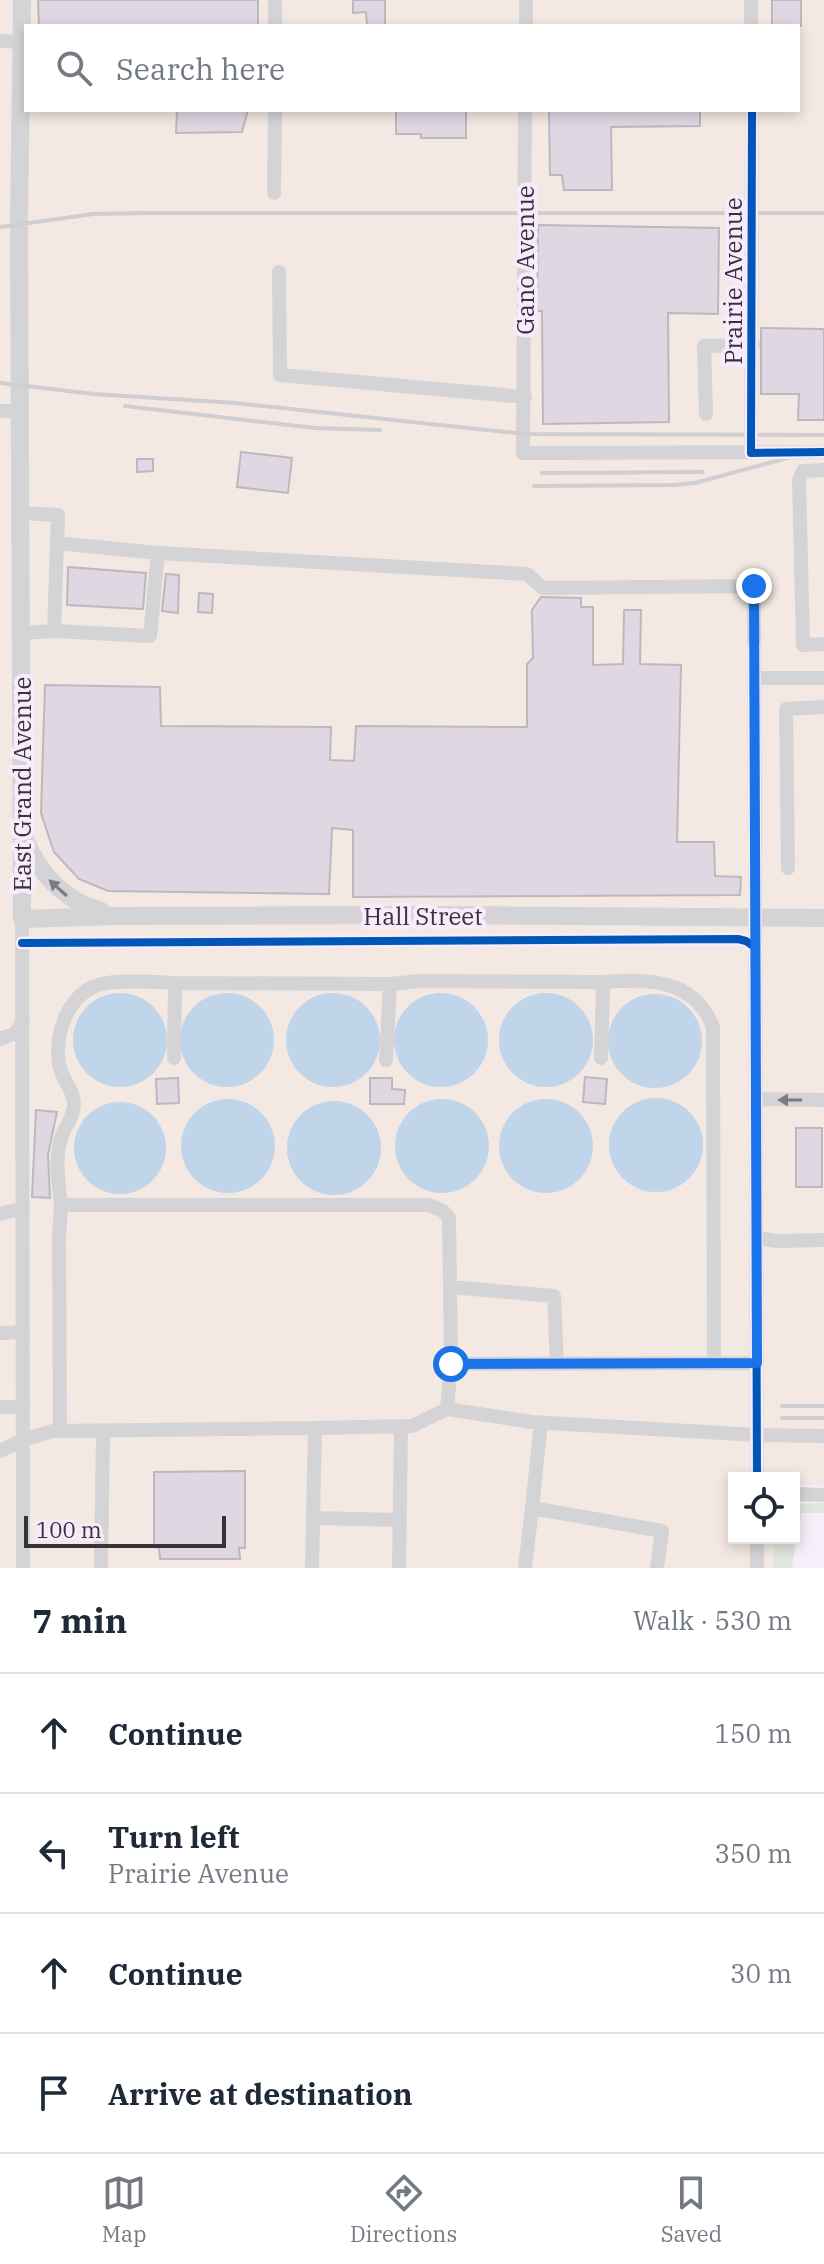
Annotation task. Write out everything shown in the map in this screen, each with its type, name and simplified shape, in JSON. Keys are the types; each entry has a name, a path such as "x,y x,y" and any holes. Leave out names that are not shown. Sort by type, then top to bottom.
{"main road":[{"name":"East Grand Avenue","path":"22,0 19,411 22,919"},
{"path":"23,835 40,868 61,892 75,902 115,916"},
{"name":"Hall Street","path":"22,919 444,915 824,918"}],"street":[{"path":"275,0 275,24"},
{"path":"526,0 526,24"},
{"path":"751,0 751,24"},
{"path":"0,41 21,42"},
{"path":"274,193 275,112"},
{"name":"Gano Avenue","path":"525,112 523,453 751,453"},
{"name":"Prairie Avenue","path":"751,453 752,112"},
{"path":"279,272 280,375 524,404"},
{"path":"706,414 704,346 753,345"},
{"path":"0,411 19,411"},
{"path":"751,453 824,452"},
{"path":"824,470 803,471 799,480 803,645 824,644"},
{"path":"20,513 58,515 54,631"},
{"path":"57,543 158,553 527,574 543,588 754,586 757,1472"},
{"path":"21,633 54,631 150,636 158,553"},
{"path":"754,678 824,678"},
{"path":"788,868 786,709 824,707"},
{"name":"East Grand Avenue","path":"22,919 23,1568"},
{"path":"601,1058 603,982"},
{"path":"60,1431 61,1205 58,1179 60,1140 74,1112 74,1095 64,1081 59,1064 60,1031 65,1016 77,998 93,987 106,983 663,983 697,999 707,1011 713,1027 714,1363"},
{"path":"174,1058 175,983"},
{"path":"386,1060 390,984"},
{"path":"0,1039 16,1033 23,1018"},
{"path":"756,1099 824,1100"},
{"path":"61,1205 429,1205 443,1211 449,1218 451,1364 447,1409"},
{"path":"0,1214 23,1208"},
{"path":"756,1238 824,1240"},
{"path":"450,1287 554,1296 557,1364"},
{"path":"0,1333 23,1332"},
{"path":"451,1364 757,1363"},
{"path":"0,1407 23,1407"},
{"path":"0,1451 23,1440 60,1431 412,1426 447,1409 541,1423 824,1436"},
{"path":"525,1568 541,1423"},
{"path":"399,1568 401,1426"},
{"path":"312,1568 315,1428"},
{"path":"101,1568 103,1431"},
{"path":"800,1494 824,1495"},
{"path":"532,1508 662,1531 657,1568"},
{"path":"313,1518 400,1520"},
{"path":"757,1544 757,1568"}],"shaded area":[{"path":"0,0 824,0 824,1486 800,1484 800,1472 728,1472 728,1544 773,1544 773,1568 0,1568"},
{"path":"824,1503 824,1513 801,1513 800,1519 800,1504"},
{"path":"773,1544 796,1544 792,1568 773,1568"}],"water":[{"path":"120,993 138,996 153,1007 164,1022 167,1040 164,1058 153,1073 138,1084 120,1087 102,1084 87,1073 76,1058 73,1040 76,1022 87,1007 102,996"},
{"path":"227,993 245,996 260,1007 271,1022 274,1040 271,1058 260,1073 245,1084 227,1087 209,1084 194,1073 183,1058 180,1040 183,1022 194,1007 209,996"},
{"path":"333,993 351,996 366,1007 377,1022 380,1040 377,1058 366,1073 351,1084 333,1087 315,1084 300,1073 289,1058 286,1040 289,1022 300,1007 315,996"},
{"path":"441,993 459,996 474,1007 485,1022 488,1040 485,1058 474,1073 459,1084 441,1087 423,1084 408,1073 397,1058 394,1040 397,1022 408,1007 423,996"},
{"path":"546,993 564,996 579,1007 590,1022 593,1040 590,1058 579,1073 564,1084 546,1087 528,1084 513,1073 502,1058 499,1040 502,1022 513,1007 528,996"},
{"path":"655,994 673,997 688,1008 699,1023 702,1041 699,1059 688,1074 673,1085 655,1088 637,1085 622,1074 611,1059 608,1041 611,1023 622,1008 637,997"},
{"path":"656,1098 674,1101 689,1112 700,1127 703,1145 700,1163 689,1178 674,1189 656,1192 638,1189 623,1178 612,1163 609,1145 612,1127 623,1112 638,1101"},
{"path":"228,1099 246,1102 261,1113 272,1128 275,1146 272,1164 261,1179 246,1190 228,1193 210,1190 195,1179 184,1164 181,1146 184,1128 195,1113 210,1102"},
{"path":"442,1099 460,1102 475,1113 486,1128 489,1146 486,1164 475,1179 460,1190 442,1193 424,1190 409,1179 398,1164 395,1146 398,1128 409,1113 424,1102"},
{"path":"546,1099 564,1102 579,1113 590,1128 593,1146 590,1164 579,1179 564,1190 546,1193 528,1190 513,1179 502,1164 499,1146 502,1128 513,1113 528,1102"},
{"path":"334,1101 352,1104 367,1115 378,1130 381,1148 378,1166 367,1181 352,1192 334,1195 316,1192 301,1181 290,1166 287,1148 290,1130 301,1115 316,1104"},
{"path":"120,1102 138,1106 152,1116 162,1130 166,1148 162,1166 152,1180 138,1190 120,1194 102,1190 88,1180 78,1166 74,1148 78,1130 88,1116 102,1106"}],"building":[{"path":"38,0 258,0 258,24 39,24"},
{"path":"353,0 385,0 385,24 367,24 366,12 353,13"},
{"path":"772,0 801,0 801,26 772,24"},
{"path":"177,112 247,112 242,132 176,133"},
{"path":"396,112 466,112 466,138 421,138 421,134 396,134"},
{"path":"549,112 700,112 700,126 611,127 612,190 564,190 562,175 550,175"},
{"path":"538,225 719,228 718,314 668,313 669,422 543,424 542,311 537,311"},
{"path":"761,328 824,329 824,420 798,420 799,394 761,394"},
{"path":"241,452 292,458 288,493 237,487"},
{"path":"137,459 153,459 153,471 137,472"},
{"path":"68,567 146,573 143,609 67,605"},
{"path":"166,574 179,575 178,613 162,611"},
{"path":"199,593 213,594 212,613 198,612"},
{"path":"541,597 581,598 581,607 593,607 593,665 623,664 624,610 641,610 640,664 681,665 677,842 714,842 715,876 741,877 740,895 353,897 353,830 332,828 329,894 108,891 79,879 54,852 41,813 45,685 160,687 161,726 331,727 330,760 354,761 356,726 527,727 527,664 533,658 532,610"},
{"path":"585,1077 607,1079 605,1104 583,1102"},
{"path":"178,1078 179,1103 157,1104 156,1079"},
{"path":"370,1078 392,1078 392,1089 405,1090 404,1104 370,1104"},
{"path":"36,1110 57,1112 48,1154 50,1198 32,1197"},
{"path":"796,1128 822,1128 822,1187 796,1187"},
{"path":"245,1471 245,1548 239,1548 240,1559 160,1559 159,1548 154,1547 154,1472"}],"railway":[{"path":"0,227 93,214 148,213 824,213"},
{"path":"0,383 94,394 235,403 524,434 824,435"},
{"path":"125,406 315,428 380,430"},
{"path":"534,486 695,483 824,448"},
{"path":"542,473 703,472"},
{"path":"782,1406 824,1406"},
{"path":"782,1418 824,1418"}],"cycle path":[{"path":"752,112 751,453 824,452"},
{"path":"754,647 757,1472"},
{"path":"22,943 738,939 756,948"}],"route":[{"path":"451,1364 757,1363 754,586"}]}
